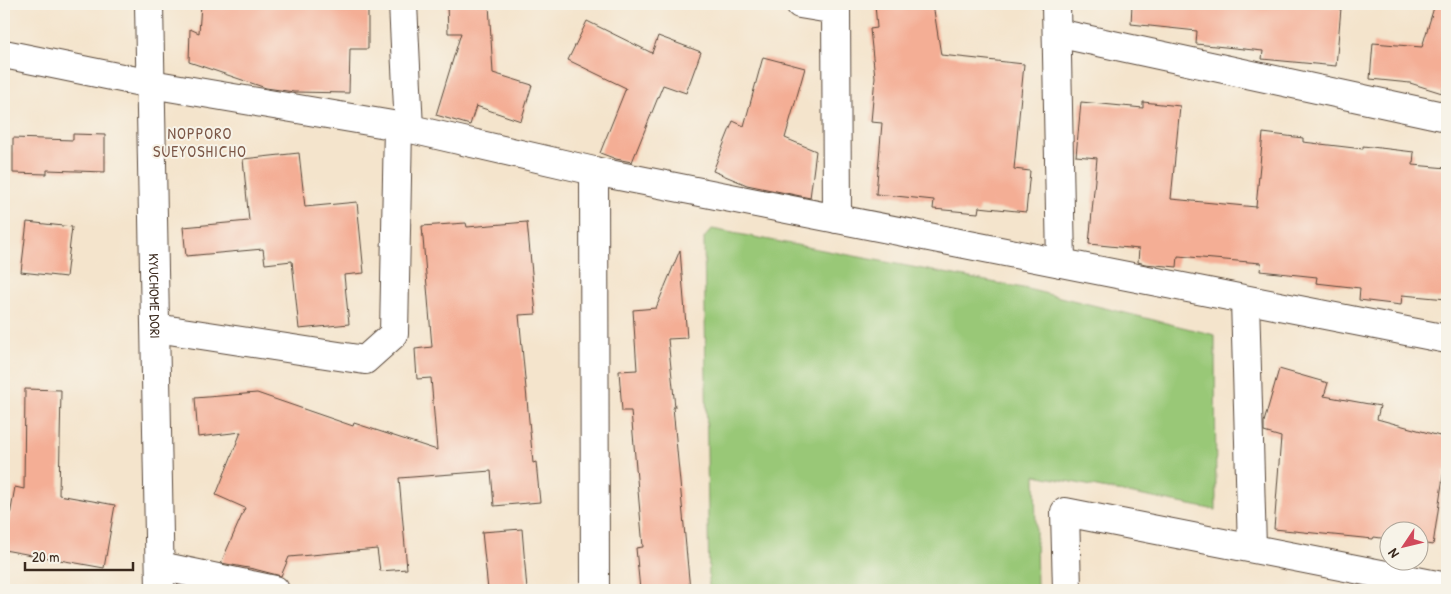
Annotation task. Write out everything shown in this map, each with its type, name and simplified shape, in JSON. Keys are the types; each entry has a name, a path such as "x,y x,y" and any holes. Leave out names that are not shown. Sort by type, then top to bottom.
{"street":[{"name":"KYUCHOME DORI","path":"150,4 160,578"},
{"path":"156,328 365,360 394,334 403,128 403,4"},
{"path":"800,4 836,7 837,219"},
{"path":"1056,4 1061,263"},
{"path":"1057,33 1447,116"},
{"path":"4,54 151,84 403,128 594,171 1447,339"},
{"path":"594,171 595,590"},
{"path":"1245,300 1252,548"},
{"path":"1067,590 1066,512 1447,587"},
{"path":"160,578 276,590"}],"green space":[{"path":"712,229 1023,288 1215,335 1216,510 1035,475 1037,590 709,590 704,238"}],"building":[{"path":"201,4 368,4 368,49 350,49 349,93 294,92 266,88 189,62 190,29 199,33"},
{"path":"447,4 489,4 493,73 532,85 521,121 476,106 470,125 436,115 461,33 448,33"},
{"path":"875,4 933,4 941,55 1024,64 1014,169 1030,171 1026,212 979,207 978,213 933,209 934,200 876,194 882,123 871,122 875,77 870,29 877,28"},
{"path":"1132,4 1298,4 1341,8 1336,66 1262,59 1263,51 1196,44 1197,31 1131,24"},
{"path":"1435,4 1447,4 1447,75 1442,93 1410,83 1370,79 1373,43 1422,47"},
{"path":"587,21 652,53 658,36 701,52 686,93 663,85 632,162 600,153 626,88 568,60"},
{"path":"763,57 805,68 785,138 816,151 810,198 747,185 713,171 733,121 744,126"},
{"path":"1081,102 1143,108 1143,102 1180,106 1171,199 1256,207 1263,133 1303,138 1303,142 1363,149 1363,146 1414,152 1413,165 1447,168 1447,299 1402,295 1401,305 1359,300 1360,288 1316,283 1317,277 1260,271 1261,263 1178,256 1177,267 1145,264 1138,262 1139,249 1089,244 1097,158 1076,156"},
{"path":"73,134 105,135 105,172 47,170 47,174 13,173 13,138 73,140"},
{"path":"299,153 305,207 357,202 364,273 344,275 349,324 299,329 292,261 265,264 263,249 186,256 183,227 249,221 243,159"},
{"path":"27,222 72,227 66,277 21,272"},
{"path":"527,222 536,314 519,315 533,463 536,462 540,502 494,506 491,471 399,478 407,569 380,571 377,549 289,557 281,576 221,563 245,508 216,495 241,432 198,437 195,398 257,393 353,426 354,423 437,450 431,378 417,379 415,349 432,347 422,226 466,223 467,227"},
{"path":"680,250 687,338 668,339 690,590 640,590 636,548 643,547 631,411 622,411 619,371 637,370 633,310 656,308"},
{"path":"1279,369 1328,383 1324,396 1380,406 1377,419 1447,438 1447,471 1444,470 1433,545 1428,544 1428,522 1378,522 1378,538 1374,537 1373,539 1274,529 1281,437 1264,432 1264,422"},
{"path":"25,389 61,390 59,495 115,505 104,568 4,550 15,487 24,489"},
{"path":"522,529 527,590 488,590 482,532"}],"district":[{"name":"NOPPORO SUEYOSHICHO","path":"200,142"}]}
